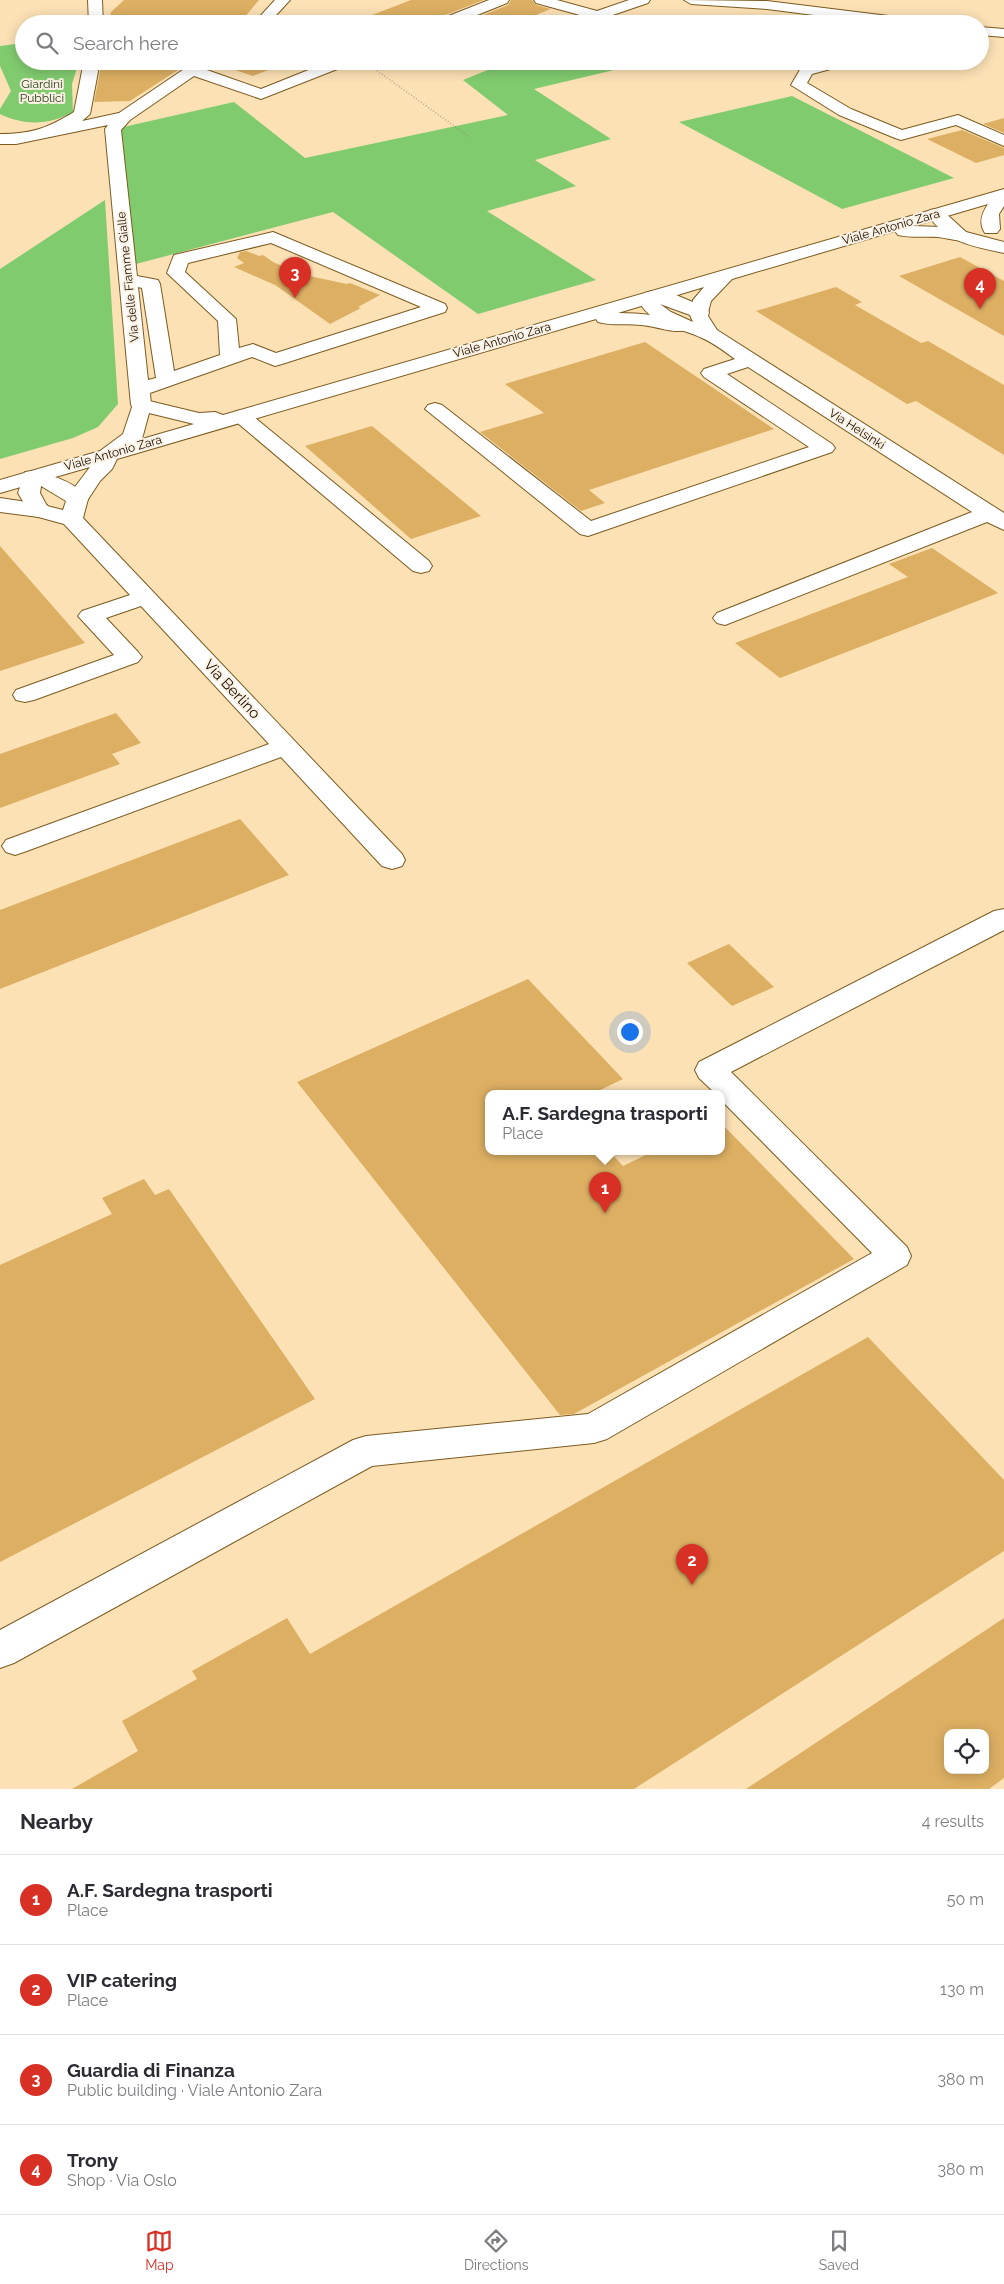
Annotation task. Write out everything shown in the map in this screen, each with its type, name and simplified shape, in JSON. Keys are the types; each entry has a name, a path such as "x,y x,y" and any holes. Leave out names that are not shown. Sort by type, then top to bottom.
{"street":[{"path":"95,0 96,15"},
{"path":"269,15 283,0"},
{"path":"464,15 502,0"},
{"path":"542,0 594,15"},
{"path":"601,15 643,0"},
{"path":"691,0 767,5 848,15"},
{"path":"989,32 1004,33"},
{"path":"0,139 52,132 82,114 90,70"},
{"path":"0,145 124,117 192,70 261,94 322,70"},
{"path":"810,70 806,71 799,85 845,112 901,135 958,120 1004,141"},
{"name":"Via delle Fiamme Gialle","path":"108,455 133,437 140,398 128,280 99,145 124,117"},
{"path":"0,131 52,132 99,145"},
{"path":"0,135 52,132"},
{"path":"998,241 990,214 1004,194"},
{"name":"Viale Antonio Zara","path":"0,487 1004,194"},
{"path":"936,214 963,217 998,241"},
{"path":"936,214 960,236"},
{"path":"873,232 920,231 998,241"},
{"path":"140,398 166,381 253,350 275,360 438,308 273,237 180,259 176,273"},
{"path":"128,280 151,284 176,273"},
{"path":"176,273 226,319 230,359"},
{"path":"710,334 699,316 702,300 726,275"},
{"path":"151,284 166,381"},
{"path":"652,296 669,299 700,312"},
{"name":"Via Helsinki","path":"652,296 650,305 659,314 681,326 710,334 996,518"},
{"path":"581,317 641,319 681,326"},
{"path":"435,409 588,529 825,448 711,373 751,360"},
{"path":"140,398 199,419 240,416 421,566"},
{"path":"0,505 39,510 75,509 92,478 105,465 108,455"},
{"path":"33,477 29,493 39,510"},
{"name":"Via Berlino","path":"33,477 54,483 146,597 392,860"},
{"path":"725,618 996,518"},
{"path":"25,695 130,657 90,616 146,597"},
{"path":"15,846 286,746"},
{"path":"0,1650 366,1451 594,1428 895,1256 710,1070 1004,918"}],"path":[{"path":"377,70 468,136"}],"green space":[{"name":"Giardini Pubblici","path":"15,44 15,70 76,70 72,84 73,112 46,122 19,121 0,114 0,109 11,91 0,66 0,46"},
{"path":"488,70 614,70 534,89 611,139 535,160 576,186 487,211 596,280 478,314 333,212 136,264 119,128 234,102 305,158 508,115 463,80"},
{"path":"792,96 954,178 842,209 679,122"},
{"path":"105,200 118,404 98,427 73,438 0,459 0,269"}],"building":[{"path":"124,0 259,0 246,15 110,15 111,12"},
{"path":"411,0 484,0 445,15 372,15"},
{"path":"511,0 532,0 536,5 551,9 536,15 483,15 508,5"},
{"path":"100,70 178,70 130,101 94,102"},
{"path":"235,70 269,70 253,76"},
{"path":"1004,118 1004,133 983,124"},
{"path":"962,130 1004,148 1004,155 976,163 927,139"},
{"path":"246,251 259,256 263,255 273,262 300,274 347,284 350,283 380,295 358,307 361,308 330,324 275,285 234,267 244,263 237,258 240,252"},
{"path":"960,257 1004,281 1004,336 899,276"},
{"path":"836,287 862,302 855,305 921,343 928,341 1004,385 1004,455 916,401 907,404 756,311"},
{"path":"645,342 774,429 589,490 605,503 581,511 480,432 544,413 505,384"},
{"path":"372,426 481,516 411,539 305,446"},
{"path":"0,546 85,643 0,671"},
{"path":"932,548 998,593 780,678 735,643 908,577 889,564"},
{"path":"116,713 141,743 112,754 120,764 0,808 0,754"},
{"path":"240,819 289,875 0,989 0,910"},
{"path":"729,944 774,987 732,1006 687,963"},
{"path":"528,979 623,1079 600,1090 485,1090 485,1155 613,1155 623,1166 646,1155 725,1155 725,1127 854,1259 574,1414 560,1415 297,1082"},
{"path":"144,1179 155,1195 169,1189 315,1399 0,1562 0,1265 112,1214 102,1198"},
{"path":"868,1337 1004,1480 1004,1551 634,1789 72,1789 138,1751 122,1721 197,1679 192,1671 287,1618 310,1654"},
{"path":"1004,1618 1004,1778 989,1789 746,1789"}],"place":[{"name":"Guardia di Finanza","path":"295,298"},
{"name":"Trony","path":"980,309"},
{"name":"A.F. Sardegna trasporti","path":"605,1213"},
{"name":"VIP catering","path":"692,1585"}]}
